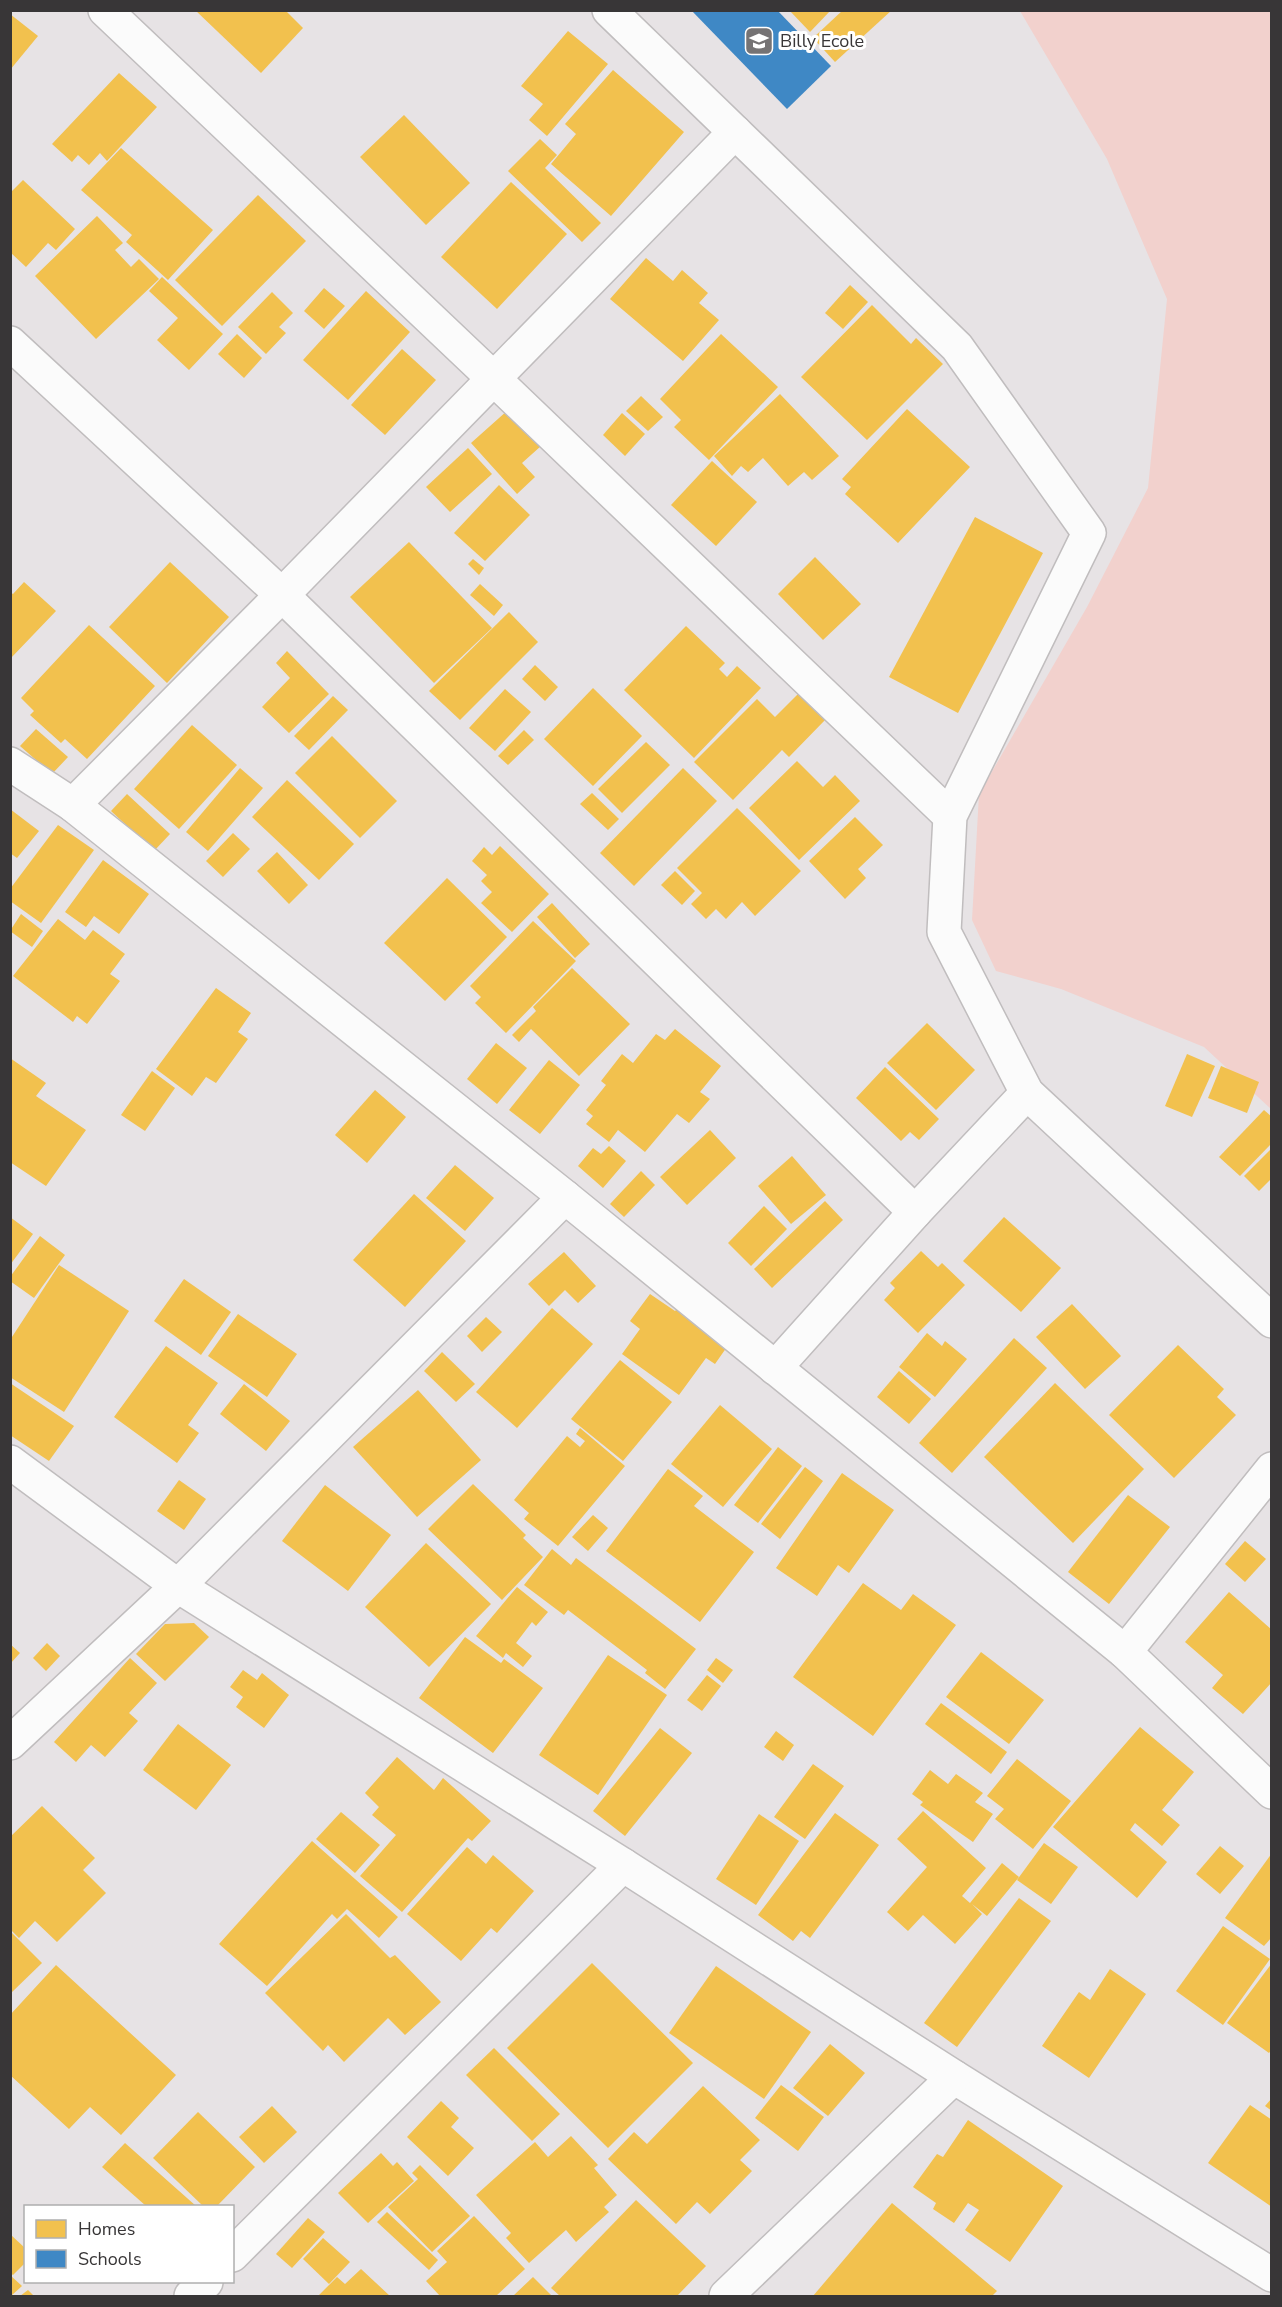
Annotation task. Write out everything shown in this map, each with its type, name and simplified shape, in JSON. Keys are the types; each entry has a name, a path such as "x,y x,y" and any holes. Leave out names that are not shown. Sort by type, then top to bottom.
{"street":[{"path":"105,10 494,378 950,816"},
{"path":"609,10 957,347 1089,533 950,816 944,932 1027,1093 1272,1321"},
{"path":"73,805 735,132"},
{"path":"10,343 282,595 915,1212"},
{"path":"10,764 73,805 565,1197 1125,1652 1272,1792"},
{"path":"775,1368 915,1212 1027,1093"},
{"path":"10,1743 178,1587 565,1197"},
{"path":"10,1462 178,1587 1272,2275"},
{"path":"1125,1652 1272,1469"},
{"path":"234,2253 623,1865"},
{"path":"726,2296 954,2077"},
{"path":"191,2296 205,2283"}],"shaded area":[{"path":"1020,11 1271,11 1271,1109 1204,1047 1061,989 996,971 972,920 979,794 1087,607 1148,488 1167,299 1107,159"}],"building: Homes":[{"path":"195,10 285,10 303,28 261,73"},
{"path":"789,10 831,10 810,32"},
{"path":"843,10 892,10 835,62 813,38"},
{"path":"10,14 38,36 10,70"},
{"path":"568,31 608,64 547,136 529,120 543,104 521,86"},
{"path":"613,70 684,132 611,216 551,164 576,134 565,124"},
{"path":"119,73 157,107 107,161 100,153 89,165 78,155 72,162 52,144"},
{"path":"404,115 470,183 426,225 360,157"},
{"path":"540,139 557,155 545,168 601,223 582,242 508,171"},
{"path":"121,148 213,230 168,280 126,242 132,235 81,190"},
{"path":"23,180 75,229 56,250 48,243 26,267 10,252 10,193"},
{"path":"511,182 567,234 497,309 441,257"},
{"path":"258,195 306,241 222,326 175,280"},
{"path":"97,216 123,243 115,250 131,267 139,259 159,279 96,339 35,276"},
{"path":"646,258 673,281 682,270 708,293 699,303 719,320 683,361 610,299"},
{"path":"162,277 223,334 189,370 157,340 178,318 149,291"},
{"path":"850,285 868,302 843,329 825,313"},
{"path":"324,288 345,306 324,329 304,311"},
{"path":"366,291 410,332 348,400 303,360"},
{"path":"272,292 293,313 279,327 286,333 266,354 238,327"},
{"path":"872,305 911,344 916,338 943,364 867,440 801,377"},
{"path":"237,334 262,358 244,378 218,354"},
{"path":"721,334 778,387 709,460 674,427 681,420 660,399"},
{"path":"402,349 436,380 385,435 351,405"},
{"path":"780,394 839,456 812,480 804,472 788,486 763,458 748,472 741,466 732,476 714,456"},
{"path":"641,396 663,417 648,431 626,411"},
{"path":"907,409 970,467 898,543 845,494 851,487 842,479"},
{"path":"508,410 541,446 522,463 535,477 517,494 471,443"},
{"path":"622,413 645,434 625,456 603,435"},
{"path":"468,448 492,474 450,512 426,487"},
{"path":"712,461 757,502 716,546 671,505"},
{"path":"499,485 530,515 485,561 454,533"},
{"path":"975,517 1043,553 958,713 889,677"},
{"path":"409,542 492,628 434,683 350,597"},
{"path":"815,557 861,604 823,640 778,594"},
{"path":"473,559 484,568 479,575 468,564"},
{"path":"170,562 229,617 167,683 109,627"},
{"path":"24,582 56,611 10,659 10,592 13,594"},
{"path":"480,584 503,605 494,616 470,595"},
{"path":"509,612 538,642 460,720 429,691"},
{"path":"89,625 155,686 87,759 65,739 61,743 30,715 34,711 21,698"},
{"path":"686,626 725,663 719,669 727,677 737,666 761,688 694,758 624,690"},
{"path":"287,651 329,694 289,733 262,707 290,678 276,663"},
{"path":"535,665 558,687 545,701 522,679"},
{"path":"593,688 642,736 593,786 544,739"},
{"path":"505,689 531,712 495,751 469,728"},
{"path":"799,693 826,719 789,757 782,750 733,800 694,762 757,699 775,717"},
{"path":"333,696 348,710 309,750 294,736"},
{"path":"192,725 237,765 179,829 134,789"},
{"path":"36,729 68,757 52,774 20,746"},
{"path":"524,730 534,740 508,765 498,756"},
{"path":"332,736 397,801 360,838 295,773"},
{"path":"646,742 670,765 622,813 598,789"},
{"path":"797,761 823,787 835,775 860,801 799,860 749,808"},
{"path":"240,768 263,788 208,851 186,832"},
{"path":"683,768 717,801 634,886 600,853"},
{"path":"287,780 354,844 319,880 252,817"},
{"path":"592,793 619,819 608,830 580,804"},
{"path":"127,794 170,834 154,851 111,811"},
{"path":"737,808 801,871 755,916 742,902 726,919 716,909 706,919 691,904 702,893 677,868"},
{"path":"10,809 39,831 17,858 10,853"},
{"path":"855,817 883,845 858,869 866,878 845,899 809,861"},
{"path":"58,825 94,850 41,923 10,901 10,889"},
{"path":"233,833 250,849 223,877 206,861"},
{"path":"500,846 549,894 512,932 481,903 492,892 481,881 487,875 472,861 484,847 492,855"},
{"path":"277,852 308,885 289,904 257,871"},
{"path":"103,860 149,894 119,934 94,916 86,927 65,912"},
{"path":"675,871 695,891 682,905 661,885"},
{"path":"447,878 507,937 445,1001 384,943"},
{"path":"552,903 590,944 575,958 537,917"},
{"path":"21,914 43,931 32,947 10,931"},
{"path":"58,919 85,940 93,930 125,954 110,974 120,981 87,1024 77,1016 73,1022 13,976"},
{"path":"533,921 576,961 506,1033 475,1003 481,997 470,986"},
{"path":"572,968 630,1024 579,1076 531,1029 519,1042 512,1035 536,1011 533,1007"},
{"path":"216,988 251,1013 238,1032 248,1039 216,1083 206,1077 192,1096 156,1069"},
{"path":"927,1023 975,1070 936,1110 887,1063"},
{"path":"675,1029 721,1066 700,1092 710,1099 689,1123 677,1114 645,1152 618,1130 609,1142 586,1124 593,1116 586,1110 606,1085 601,1081 622,1054 633,1063 656,1034 665,1040"},
{"path":"496,1043 527,1068 497,1104 467,1079"},
{"path":"1187,1054 1215,1066 1192,1117 1165,1106"},
{"path":"10,1058 46,1083 36,1096 86,1130 46,1186 10,1162"},
{"path":"549,1060 580,1085 540,1134 509,1110"},
{"path":"1221,1066 1259,1082 1247,1113 1208,1098"},
{"path":"885,1067 939,1119 919,1140 910,1132 901,1141 856,1098"},
{"path":"152,1071 175,1088 145,1131 121,1115"},
{"path":"375,1090 406,1117 367,1163 335,1135"},
{"path":"1264,1110 1272,1117 1272,1143 1240,1176 1219,1157"},
{"path":"710,1130 736,1158 687,1205 660,1177"},
{"path":"609,1146 626,1161 603,1188 578,1166 593,1148 601,1154"},
{"path":"1272,1148 1272,1178 1259,1191 1244,1176"},
{"path":"792,1156 826,1195 791,1224 758,1186"},
{"path":"455,1165 494,1198 465,1231 426,1198"},
{"path":"641,1171 655,1185 624,1217 610,1204"},
{"path":"414,1194 466,1241 405,1307 353,1260"},
{"path":"825,1201 843,1220 772,1288 754,1269"},
{"path":"764,1206 787,1229 751,1266 728,1243"},
{"path":"10,1217 33,1234 10,1265"},
{"path":"1004,1217 1061,1268 1021,1312 963,1261"},
{"path":"40,1236 65,1255 34,1298 10,1281 10,1277"},
{"path":"921,1251 938,1267 942,1263 965,1285 918,1333 884,1300 895,1288 890,1283"},
{"path":"564,1252 596,1286 578,1303 565,1290 549,1306 528,1284"},
{"path":"59,1265 129,1311 64,1412 10,1377 10,1340"},
{"path":"184,1279 231,1312 201,1355 154,1321"},
{"path":"650,1294 675,1311 678,1308 729,1344 715,1364 706,1358 679,1395 622,1354 640,1329 630,1321"},
{"path":"1072,1304 1121,1356 1085,1389 1036,1337"},
{"path":"552,1308 593,1344 517,1428 476,1392"},
{"path":"238,1314 297,1354 267,1397 208,1356"},
{"path":"486,1317 502,1332 482,1352 467,1336"},
{"path":"927,1333 942,1346 945,1341 967,1359 935,1397 899,1367"},
{"path":"1014,1338 1047,1368 952,1473 919,1443"},
{"path":"1178,1345 1224,1389 1217,1397 1236,1415 1174,1478 1109,1415"},
{"path":"166,1346 218,1383 188,1425 199,1433 177,1463 114,1417"},
{"path":"442,1352 475,1384 456,1402 424,1371"},
{"path":"620,1360 672,1402 623,1461 571,1419"},
{"path":"899,1371 931,1399 909,1424 877,1397"},
{"path":"10,1383 74,1426 49,1461 10,1435"},
{"path":"1055,1383 1144,1469 1073,1543 984,1457"},
{"path":"244,1384 290,1421 266,1451 220,1414"},
{"path":"418,1390 481,1460 417,1517 353,1447"},
{"path":"720,1405 772,1449 723,1507 671,1464"},
{"path":"580,1428 625,1466 558,1546 524,1519 529,1513 514,1500 567,1436 580,1447 585,1441 576,1434"},
{"path":"778,1447 802,1466 758,1523 734,1505"},
{"path":"805,1467 823,1481 780,1539 761,1524"},
{"path":"668,1469 703,1496 694,1506 754,1552 700,1622 606,1551"},
{"path":"842,1473 894,1510 849,1573 838,1565 817,1596 776,1568"},
{"path":"179,1480 206,1499 184,1530 157,1511"},
{"path":"473,1484 526,1535 523,1538 543,1557 502,1600 428,1529"},
{"path":"325,1485 391,1535 348,1591 282,1541"},
{"path":"1128,1495 1170,1527 1109,1604 1068,1572"},
{"path":"593,1515 608,1528 588,1551 572,1537"},
{"path":"1245,1541 1266,1559 1245,1582 1225,1564"},
{"path":"426,1543 491,1604 429,1667 365,1607"},
{"path":"552,1549 571,1565 576,1558 696,1649 665,1689 645,1673 647,1670 568,1610 564,1615 524,1585"},
{"path":"863,1583 901,1610 913,1594 956,1625 873,1736 793,1677"},
{"path":"517,1587 548,1612 536,1626 532,1622 516,1643 532,1656 523,1667 506,1653 503,1658 476,1636"},
{"path":"1229,1592 1272,1630 1272,1682 1243,1714 1212,1688 1223,1675 1185,1642"},
{"path":"194,1623 209,1637 165,1681 136,1654 165,1624"},
{"path":"465,1637 501,1663 504,1659 543,1688 493,1753 419,1698"},
{"path":"47,1643 60,1656 46,1671 33,1658"},
{"path":"10,1644 20,1653 10,1664"},
{"path":"981,1652 1044,1700 1009,1744 946,1697"},
{"path":"608,1655 667,1695 598,1795 539,1755"},
{"path":"130,1658 157,1683 129,1713 138,1721 105,1757 91,1745 76,1762 54,1742"},
{"path":"716,1658 733,1670 723,1683 707,1670"},
{"path":"243,1670 257,1680 262,1673 289,1695 264,1728 236,1707 243,1697 230,1687"},
{"path":"707,1675 721,1686 702,1711 687,1700"},
{"path":"941,1703 1007,1752 991,1774 925,1724"},
{"path":"178,1724 231,1765 196,1810 143,1770"},
{"path":"1140,1727 1194,1772 1162,1810 1180,1825 1162,1846 1135,1823 1130,1830 1167,1862 1137,1898 1053,1827"},
{"path":"660,1728 692,1753 625,1836 593,1811"},
{"path":"776,1731 794,1745 783,1761 764,1747"},
{"path":"397,1757 434,1790 443,1778 491,1821 472,1841 468,1838 402,1912 360,1876 396,1835 372,1815 379,1807 365,1793"},
{"path":"1017,1759 1071,1801 1033,1849 995,1819 1004,1809 987,1796"},
{"path":"813,1764 844,1786 805,1839 774,1817"},
{"path":"930,1770 948,1784 956,1774 983,1793 975,1802 993,1814 973,1842 920,1805 923,1802 912,1794"},
{"path":"42,1806 95,1858 83,1870 106,1893 57,1942 35,1921 19,1938 10,1929 10,1837"},
{"path":"923,1811 986,1868 962,1896 970,1903 1002,1863 1019,1877 987,1916 972,1904 982,1914 955,1944 923,1915 908,1931 887,1912 927,1867 897,1839"},
{"path":"341,1812 380,1845 355,1873 316,1839"},
{"path":"835,1813 879,1845 810,1938 801,1931 793,1941 758,1915"},
{"path":"759,1814 799,1841 756,1905 716,1879"},
{"path":"312,1841 398,1917 379,1938 347,1909 337,1919 332,1914 267,1986 219,1944"},
{"path":"1044,1843 1078,1867 1051,1904 1017,1880"},
{"path":"1220,1846 1244,1866 1220,1894 1196,1874"},
{"path":"467,1847 486,1864 493,1855 534,1891 497,1933 491,1928 461,1961 407,1914"},
{"path":"1272,1853 1272,1937 1264,1946 1225,1918"},
{"path":"1019,1898 1051,1921 957,2047 924,2023"},
{"path":"346,1914 390,1958 395,1955 441,2002 405,2035 388,2018 344,2062 328,2045 323,2051 265,1993"},
{"path":"1223,1926 1270,1959 1223,2025 1176,1991"},
{"path":"10,1931 42,1963 10,1994"},
{"path":"592,1963 693,2063 608,2148 507,2048"},
{"path":"1272,1963 1272,2049 1269,2053 1227,2023"},
{"path":"56,1965 176,2075 121,2135 90,2107 69,2129 10,2075 10,2015"},
{"path":"716,1966 811,2032 764,2099 669,2033"},
{"path":"1110,1969 1146,1994 1089,2078 1042,2046 1079,1992 1090,2000"},
{"path":"830,2044 865,2073 828,2116 793,2088"},
{"path":"494,2048 560,2114 532,2141 466,2075"},
{"path":"781,2085 824,2117 798,2151 755,2118"},
{"path":"703,2086 760,2140 740,2160 752,2171 710,2214 697,2202 676,2224 608,2159 634,2132 647,2144"},
{"path":"1272,2098 1272,2111 1265,2106"},
{"path":"441,2101 459,2118 451,2127 474,2148 448,2176 407,2137"},
{"path":"1250,2105 1272,2120 1272,2207 1208,2163"},
{"path":"272,2106 297,2132 264,2163 239,2137"},
{"path":"198,2112 255,2167 218,2205 202,2205 153,2158"},
{"path":"968,2120 1063,2186 1010,2262 965,2230 979,2210 968,2203 954,2223 933,2209 936,2203 913,2187 937,2154 943,2157"},
{"path":"571,2136 598,2165 594,2168 617,2195 604,2207 609,2212 576,2242 566,2230 529,2263 506,2238 511,2233 476,2195 535,2142 548,2157"},
{"path":"125,2143 195,2205 145,2205 102,2167"},
{"path":"381,2153 393,2166 397,2162 414,2181 368,2223 338,2193"},
{"path":"420,2165 470,2216 432,2252 388,2207 418,2179 412,2173"},
{"path":"636,2200 706,2266 677,2296 560,2296 551,2288"},
{"path":"892,2203 997,2291 992,2296 813,2296"},
{"path":"387,2212 438,2260 429,2270 377,2222"},
{"path":"474,2216 525,2269 496,2296 440,2296 426,2281 447,2262 437,2251"},
{"path":"308,2218 325,2232 292,2268 276,2254"},
{"path":"10,2234 24,2247 24,2264 13,2275 10,2273"},
{"path":"323,2238 350,2262 329,2284 303,2259"},
{"path":"361,2269 390,2296 318,2296 337,2277 345,2284"},
{"path":"10,2275 22,2286 11,2296 10,2296"},
{"path":"533,2277 552,2296 513,2296"},
{"path":"28,2290 34,2296 20,2296"}],"building: Schools":[{"path":"691,10 777,10 831,66 787,109"}],"place":[{"name":"Billy Ecole","path":"759,41"}]}
